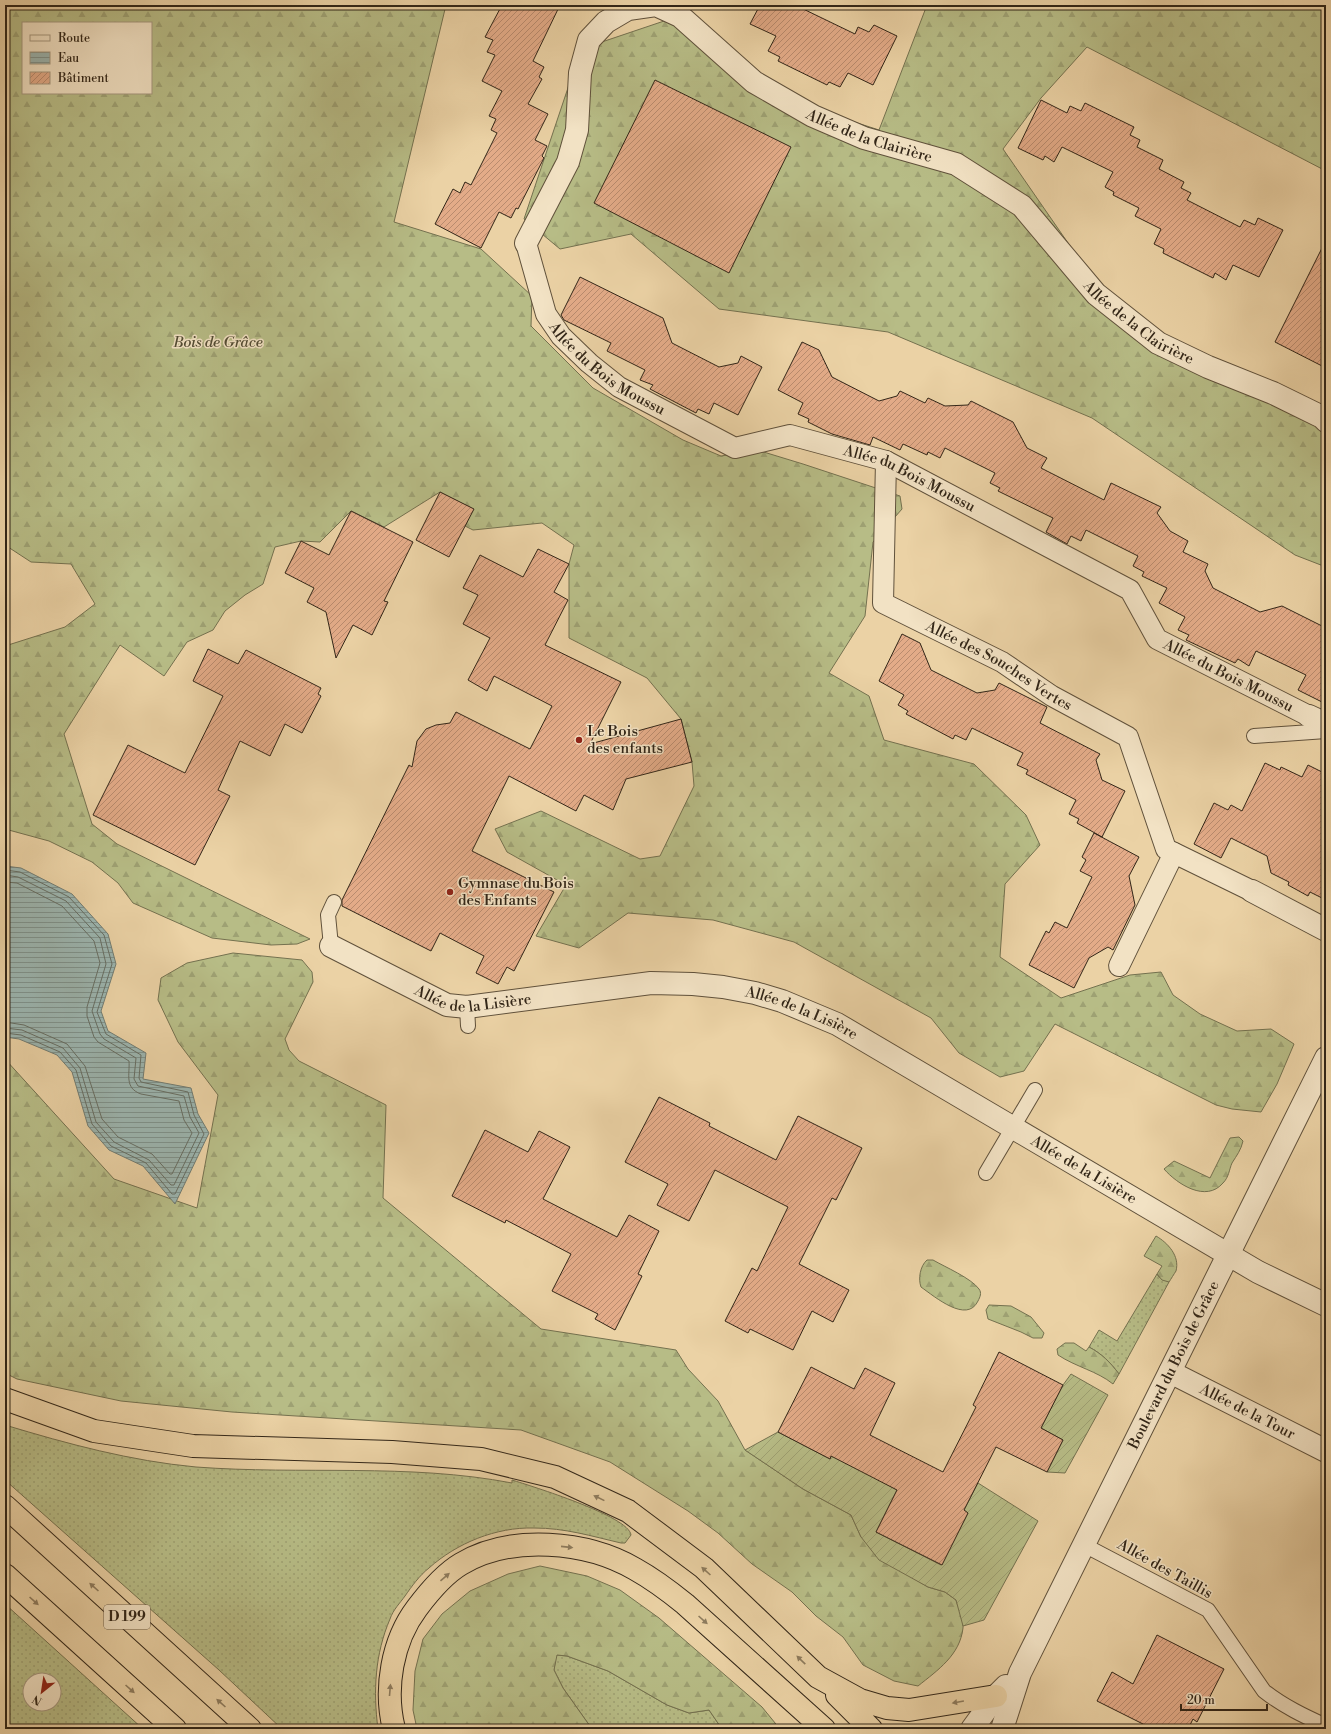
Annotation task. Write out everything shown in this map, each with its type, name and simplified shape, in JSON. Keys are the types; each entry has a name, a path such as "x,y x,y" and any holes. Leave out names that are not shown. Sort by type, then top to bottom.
{"highway":[{"path":"5,1399 94,1431 193,1446 392,1452 481,1459 555,1477 628,1511 704,1568 871,1729"},
{"name":"D 199","path":"5,1506 250,1729"},
{"path":"394,1729 391,1719 389,1696 394,1657 408,1619 424,1598 442,1579 461,1564 486,1553 514,1545 538,1544 573,1547 606,1556 634,1568 665,1588 685,1604 824,1729"},
{"path":"5,1575 175,1729"},
{"path":"818,1677 860,1700 888,1708 908,1710 996,1696"}],"street":[{"name":"Allée de la Clairière","path":"526,243 568,162 577,130 580,73 589,40 606,22 628,9 656,6 680,16 754,82 813,116 864,138 956,164 1022,206 1096,294 1158,343 1208,367 1273,393 1326,420"},
{"name":"Allée du Bois Moussu","path":"526,243 546,314 561,336 589,363 619,387 735,448 790,435 886,461 1130,590 1157,639 1317,720"},
{"name":"Allée des Souches Vertes","path":"886,461 883,603 1002,662 1052,696 1128,737 1166,849 1252,891 1326,930"},
{"path":"1119,966 1174,853"},
{"name":"Allée de la Lisière","path":"332,946 447,1005 467,1017 651,983 693,984 724,987 755,993 782,1001 837,1024 1258,1272 1326,1305"},
{"name":"Boulevard du Bois de Grâce","path":"1002,1729 1020,1673 1326,1058"},
{"name":"Allée de la Tour","path":"1170,1372 1326,1451"},
{"name":"Boulevard du Bois de Grâce","path":"972,1729 996,1696 1020,1673"}],"lane":[{"path":"1254,736 1326,730"},
{"path":"332,946 328,915 334,902"},
{"path":"986,1173 1035,1090"},
{"name":"Allée des Taillis","path":"1084,1545 1208,1610 1264,1691 1291,1709 1326,1726"}],"green space":[{"name":"Bois de Grâce","path":"5,5 446,5 394,222 481,249 532,296 531,326 593,388 683,440 721,456 757,450 900,496 902,509 873,542 865,616 829,673 869,696 884,740 974,764 1026,815 1040,845 1005,884 1000,957 1061,998 1130,975 1161,972 1173,995 1200,1014 1237,1031 1271,1029 1294,1044 1277,1084 1261,1112 1232,1109 1216,1105 1055,1024 1024,1071 1000,1077 959,1053 931,1018 794,942 713,920 628,913 579,948 536,936 566,885 507,852 495,829 541,811 640,859 660,856 694,786 692,762 681,719 647,678 569,638 569,564 574,545 542,523 473,530 465,526 473,509 440,492 384,527 351,511 320,542 301,541 275,547 263,584 245,595 225,611 213,630 187,642 164,676 120,645 64,734 92,824 117,844 310,939 297,944 271,945 212,938 133,903 118,883 92,862 49,841 5,829 5,646 65,627 95,604 71,564 31,562 5,545"},
{"path":"927,5 1326,5 1326,171 1087,47 1041,98 1003,149 1113,308 1326,421 1326,567 1295,555 1092,418 888,332 719,309 631,234 560,249 524,219 581,49 670,19 755,90 879,130"},
{"path":"233,953 302,960 312,972 313,982 285,1039 289,1050 299,1061 386,1105 383,1198 541,1329 676,1350 688,1369 718,1401 745,1450 803,1489 851,1515 861,1537 906,1574 928,1587 945,1592 956,1600 962,1617 963,1628 961,1638 953,1654 940,1668 918,1686 894,1681 863,1665 843,1637 816,1616 792,1592 752,1564 718,1533 688,1511 610,1462 521,1430 232,1412 121,1401 17,1379 5,1373 5,1059 114,1179 197,1208 218,1095 178,1042 158,1000 161,978 187,963"},
{"path":"1239,1137 1243,1141 1240,1150 1232,1163 1227,1178 1216,1189 1200,1191 1192,1189 1176,1180 1164,1169 1174,1161 1210,1178 1230,1138"},
{"path":"1156,1236 1169,1246 1175,1255 1177,1265 1176,1271 1169,1282 1162,1280 1157,1274 1162,1266 1144,1256"},
{"path":"927,1260 933,1260 964,1277 980,1290 981,1294 973,1307 966,1310 951,1306 942,1302 921,1287 920,1273"},
{"path":"1157,1274 1159,1277 1169,1282 1119,1374 1106,1359 1089,1347 1099,1330 1117,1341"},
{"path":"989,1305 1011,1306 1031,1317 1044,1333 1042,1338 1033,1338 988,1319 986,1310"},
{"path":"1065,1343 1074,1343 1086,1351 1089,1347 1102,1355 1119,1374 1113,1384 1058,1355 1057,1349"},
{"path":"1071,1374 1108,1395 1065,1473 1047,1472 1063,1440 1041,1428 1063,1385"},
{"path":"5,1425 100,1451 148,1461 196,1467 275,1470 394,1471 434,1473 512,1483 512,1480 557,1495 597,1511 614,1519 626,1527 631,1535 625,1543 621,1543 567,1531 545,1528 520,1528 506,1530 478,1538 452,1551 422,1574 391,1616 381,1646 376,1673 376,1715 378,1729 282,1729 219,1670 5,1480"},
{"path":"778,1432 830,1459 832,1455 897,1490 876,1532 941,1565 968,1513 964,1510 978,1483 1038,1521 984,1620 963,1626 956,1600 945,1592 928,1587 879,1560 861,1537 851,1515 803,1489 745,1450"},
{"path":"540,1566 587,1576 620,1590 659,1618 762,1707 780,1729 722,1729 709,1710 689,1713 667,1705 608,1671 567,1656 557,1655 554,1670 563,1688 592,1729 417,1729 413,1710 415,1671 423,1639 442,1614 470,1591 508,1574"},
{"path":"5,1604 143,1729 5,1729"},
{"path":"556,1655 567,1656 608,1671 667,1705 689,1713 709,1710 722,1729 592,1729 563,1688 554,1670"}],"water":[{"path":"5,866 21,868 72,894 108,934 116,964 101,1011 108,1031 146,1053 143,1079 191,1088 198,1114 209,1133 175,1204 143,1166 109,1150 88,1126 72,1072 57,1055 19,1039 5,1037"}],"building":[{"path":"502,5 560,5 533,61 544,67 539,77 542,79 528,104 548,114 535,140 547,146 542,156 544,158 518,209 516,208 511,218 499,212 481,248 435,224 453,189 460,193 465,182 471,185 497,133 491,130 496,119 489,116 502,91 482,81 495,55 487,52 493,40 485,37"},
{"path":"760,5 795,5 855,34 858,27 869,32 874,25 897,36 873,85 848,73 840,87 829,82 827,85 778,61 780,57 768,51 776,36 750,24"},
{"path":"655,80 791,147 729,273 594,203"},
{"path":"1041,100 1067,113 1070,106 1081,111 1085,103 1134,127 1130,135 1140,140 1137,147 1163,160 1159,169 1184,182 1181,188 1191,193 1187,200 1240,227 1244,220 1255,225 1258,218 1283,230 1259,277 1233,265 1226,280 1215,273 1213,278 1163,253 1164,249 1154,244 1161,229 1135,216 1139,208 1113,195 1114,192 1105,187 1113,172 1062,147 1054,162 1045,156 1043,160 1018,148"},
{"path":"1326,240 1326,368 1275,342"},
{"path":"580,277 663,318 672,343 719,367 738,363 741,356 762,367 738,415 714,403 709,414 698,409 696,413 650,389 653,385 640,380 645,370 607,351 611,343 564,320 561,315"},
{"path":"802,342 819,350 832,377 879,401 897,396 900,391 925,403 928,398 945,406 968,405 971,401 1013,422 1027,448 1047,458 1041,468 1104,500 1111,483 1161,507 1157,513 1170,531 1188,541 1183,552 1208,564 1205,571 1213,588 1260,612 1282,606 1326,628 1326,704 1298,690 1306,675 1256,651 1249,666 1238,659 1235,663 1186,640 1189,635 1178,630 1185,617 1159,603 1167,588 1142,576 1144,572 1133,566 1138,556 1086,530 1081,541 1071,536 1067,544 1046,532 1053,518 998,491 1000,488 990,483 995,473 945,448 940,458 928,452 927,455 903,444 900,450 873,437 870,445 832,434 808,422 809,419 798,414 803,403 778,390"},
{"path":"440,492 474,509 449,557 416,540"},
{"path":"351,511 413,542 384,601 388,602 372,635 353,625 336,658 326,612 307,602 314,588 285,573 301,541 329,555"},
{"path":"538,549 569,564 554,592 568,600 545,645 621,682 590,744 681,719 692,762 626,779 613,810 584,795 576,811 509,776 472,851 554,892 514,971 507,967 498,984 476,973 484,956 440,933 431,951 342,906 342,900 409,765 412,767 417,741 426,729 436,725 450,723 456,712 530,749 552,706 494,676 487,691 468,680 490,638 463,624 478,595 463,588 480,555 523,577"},
{"path":"902,634 920,643 931,670 977,693 995,690 999,683 1047,707 1040,723 1100,754 1096,760 1102,780 1125,791 1102,837 1077,823 1079,819 1069,814 1076,800 1026,774 1028,770 1017,765 1023,753 972,728 966,740 955,735 953,739 906,714 908,711 898,705 904,695 879,681"},
{"path":"208,649 238,664 246,650 321,688 318,694 321,696 302,733 285,724 270,756 240,741 218,790 230,796 195,865 93,815 128,745 185,773 223,696 193,681"},
{"path":"1265,763 1280,770 1281,767 1302,777 1308,765 1326,774 1326,900 1310,892 1308,896 1288,885 1289,882 1271,873 1267,856 1231,838 1221,858 1194,844 1214,803 1228,810 1231,805 1242,811"},
{"path":"1094,833 1139,857 1129,876 1135,905 1113,950 1108,947 1089,958 1074,988 1029,965 1046,931 1049,933 1055,922 1067,928 1092,877 1080,871 1086,860 1082,857"},
{"path":"659,1097 710,1123 709,1126 776,1160 798,1116 862,1148 836,1200 832,1198 799,1264 849,1290 833,1322 812,1311 793,1350 750,1329 748,1333 725,1321 752,1268 757,1271 788,1207 715,1170 689,1221 657,1205 668,1184 625,1162"},
{"path":"485,1130 528,1152 539,1131 570,1147 543,1199 617,1237 629,1215 659,1231 638,1274 642,1276 615,1330 595,1319 598,1314 552,1291 571,1254 506,1220 505,1223 452,1196"},
{"path":"999,1352 1063,1385 1041,1428 1063,1440 1047,1472 996,1447 964,1510 968,1513 942,1565 876,1532 897,1490 831,1456 830,1459 778,1432 811,1367 854,1389 865,1368 895,1383 870,1435 943,1472 976,1407 973,1405"},
{"path":"1157,1635 1224,1669 1197,1722 1193,1719 1188,1729 1153,1729 1097,1701 1112,1672 1133,1684"}],"place":[{"name":"Le Bois des enfants","path":"579,740"},
{"name":"Gymnase du Bois des Enfants","path":"450,892"}]}
